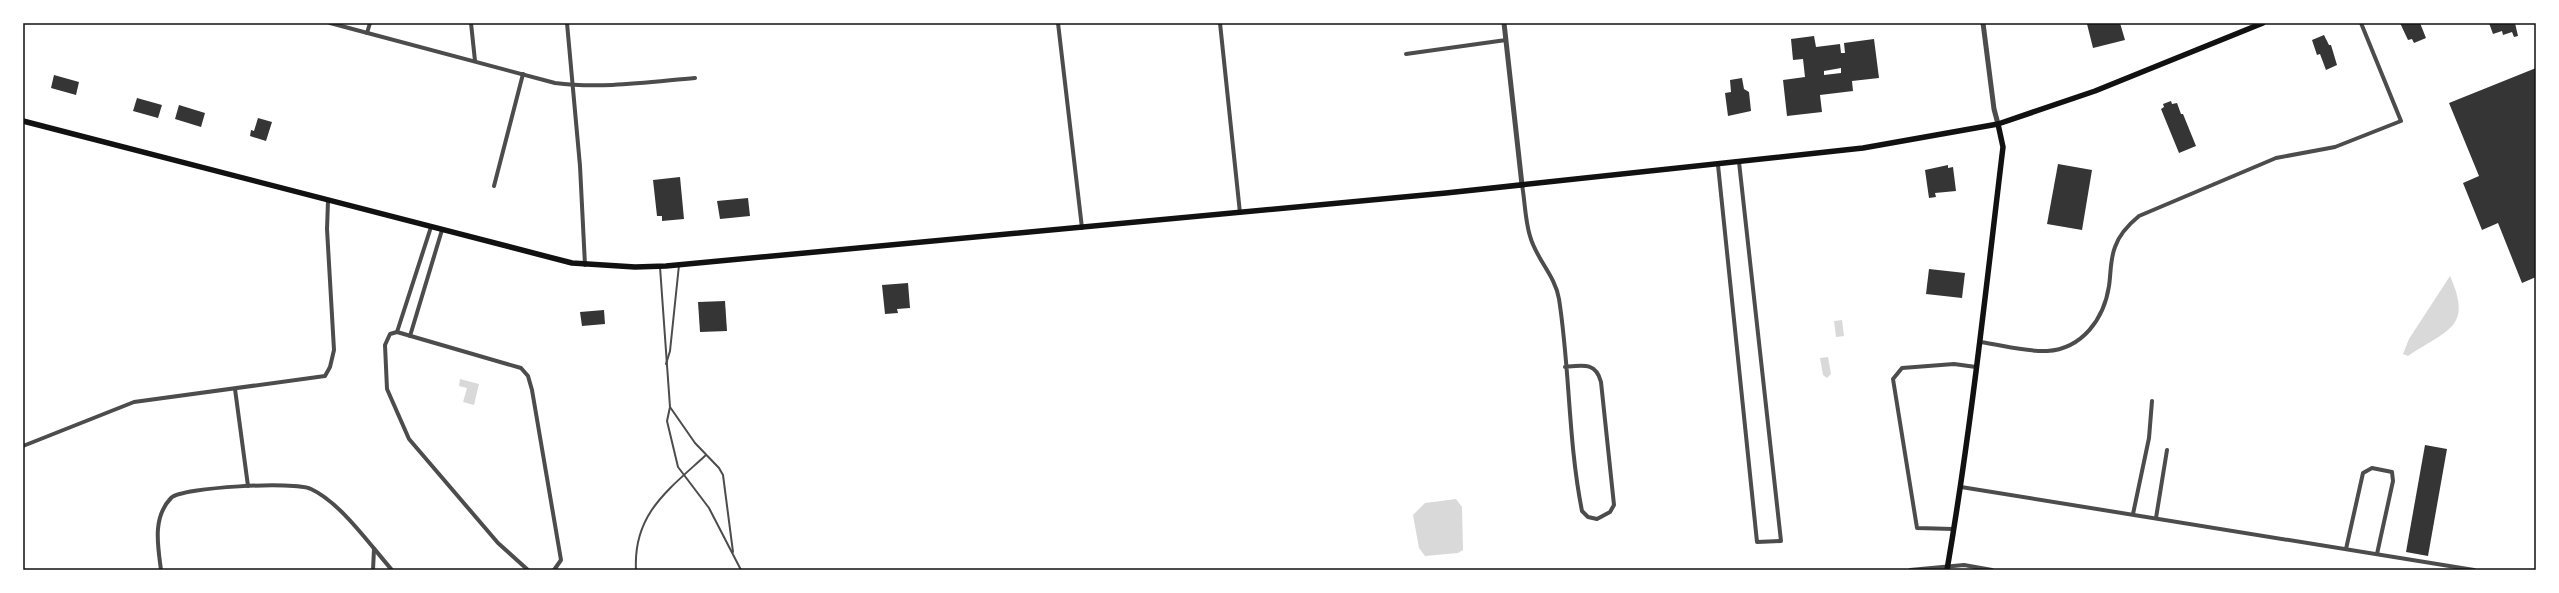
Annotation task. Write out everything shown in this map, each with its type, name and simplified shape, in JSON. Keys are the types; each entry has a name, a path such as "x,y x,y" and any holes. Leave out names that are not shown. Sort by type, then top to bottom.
{"main road":[{"path":"23,121 328,201 585,265 659,266 1240,213 1718,165 1863,148 1998,124 2095,91 2263,23"},
{"path":"1947,568 1961,487 2003,147 1998,124"}],"street":[{"path":"330,23 475,62 573,86 638,83 695,78"},
{"path":"367,33 370,23"},
{"path":"471,23 475,62"},
{"path":"567,23 573,86 585,265"},
{"path":"1058,23 1082,228"},
{"path":"1220,23 1240,213"},
{"path":"1504,23 1522,185 1530,236 1555,282 1559,297 1565,368 1582,511 1588,517 1597,519 1610,512 1614,505 1602,382 1600,374 1594,367 1584,365 1565,368"},
{"path":"1983,23 1994,109 1998,124"},
{"path":"1980,342 2046,351 2073,343 2088,332 2101,314 2108,294 2115,246 2126,228 2139,216 2276,158 2335,147 2401,121 2361,23"},
{"path":"1406,54 1506,40"},
{"path":"494,186 523,74"},
{"path":"1718,165 1727,268 1757,542 1781,541 1738,162"},
{"path":"23,446 134,402 325,376 330,367 334,350 327,229 328,201"},
{"path":"397,332 431,227"},
{"path":"410,336 442,230"},
{"path":"528,570 498,543 409,439 386,389 386,345 390,334 397,332 521,368 526,372 532,390 557,531 560,560 554,570"},
{"path":"1953,530 1917,528 1893,379 1902,368 1954,364 1976,367"},
{"path":"235,389 248,486"},
{"path":"2133,514 2149,438 2152,401"},
{"path":"2156,518 2167,450"},
{"path":"2346,549 2363,473 2372,468 2392,472 2393,481 2377,554"},
{"path":"161,570 157,538 159,520 172,498 178,493 248,486 292,485 311,488 330,502 374,548 392,570"},
{"path":"1961,487 2474,570"},
{"path":"373,570 374,548"},
{"path":"1910,570 1947,568 1964,565 1992,570"}],"lane":[{"path":"666,365 670,351 679,265"},
{"path":"659,266 670,407 667,421 678,467 709,508 722,537 733,552 741,570"},
{"path":"670,407 723,475 733,552"},
{"path":"636,570 636,551 642,524 667,490 706,455"}],"shaded area":[{"path":"2450,276 2459,307 2457,317 2453,325 2445,333 2408,356 2403,354 2409,339"},
{"path":"1842,320 1844,336 1836,337 1834,321"},
{"path":"1828,357 1831,374 1827,378 1823,375 1820,358"},
{"path":"460,379 479,384 474,405 463,402 467,388 459,386"},
{"path":"1456,499 1462,507 1463,550 1458,553 1425,556 1419,548 1413,515 1425,503"}],"building":[{"path":"2120,23 2125,40 2093,48 2087,24"},
{"path":"2400,23 2420,23 2426,38 2414,43 2412,39 2408,40"},
{"path":"2489,23 2515,23 2518,36 2514,37 2512,32 2503,35 2502,31 2493,34"},
{"path":"2324,35 2329,45 2331,45 2337,65 2326,70 2320,54 2317,55 2312,40"},
{"path":"1814,36 1816,47 1840,44 1841,53 1845,53 1844,43 1874,39 1879,78 1852,81 1853,91 1820,95 1822,112 1787,116 1783,80 1805,77 1803,59 1793,60 1791,39","holes":["1841,68 1841,73 1824,75 1824,71"]},
{"path":"2536,68 2536,277 2522,283 2498,223 2482,230 2463,183 2479,176 2449,103"},
{"path":"54,75 79,82 76,95 51,88"},
{"path":"1742,78 1744,89 1749,92 1751,111 1728,116 1725,93 1731,92 1730,80"},
{"path":"137,98 162,105 158,118 133,111"},
{"path":"2171,101 2172,104 2177,103 2196,146 2179,153 2161,109 2164,107 2163,104"},
{"path":"179,105 205,113 201,127 175,119"},
{"path":"258,118 272,122 266,141 250,136 251,130 254,131"},
{"path":"2058,164 2092,170 2082,230 2047,224"},
{"path":"1948,165 1948,168 1953,167 1956,191 1935,193 1936,197 1929,198 1925,170"},
{"path":"680,177 684,219 662,221 662,216 657,216 653,180"},
{"path":"748,198 750,216 720,219 717,201"},
{"path":"1929,269 1965,273 1962,298 1926,294"},
{"path":"908,283 910,308 897,309 898,313 885,314 882,285"},
{"path":"725,301 727,331 700,332 698,302"},
{"path":"604,310 605,324 582,326 580,312"},
{"path":"2425,445 2447,449 2428,556 2406,552"}]}
